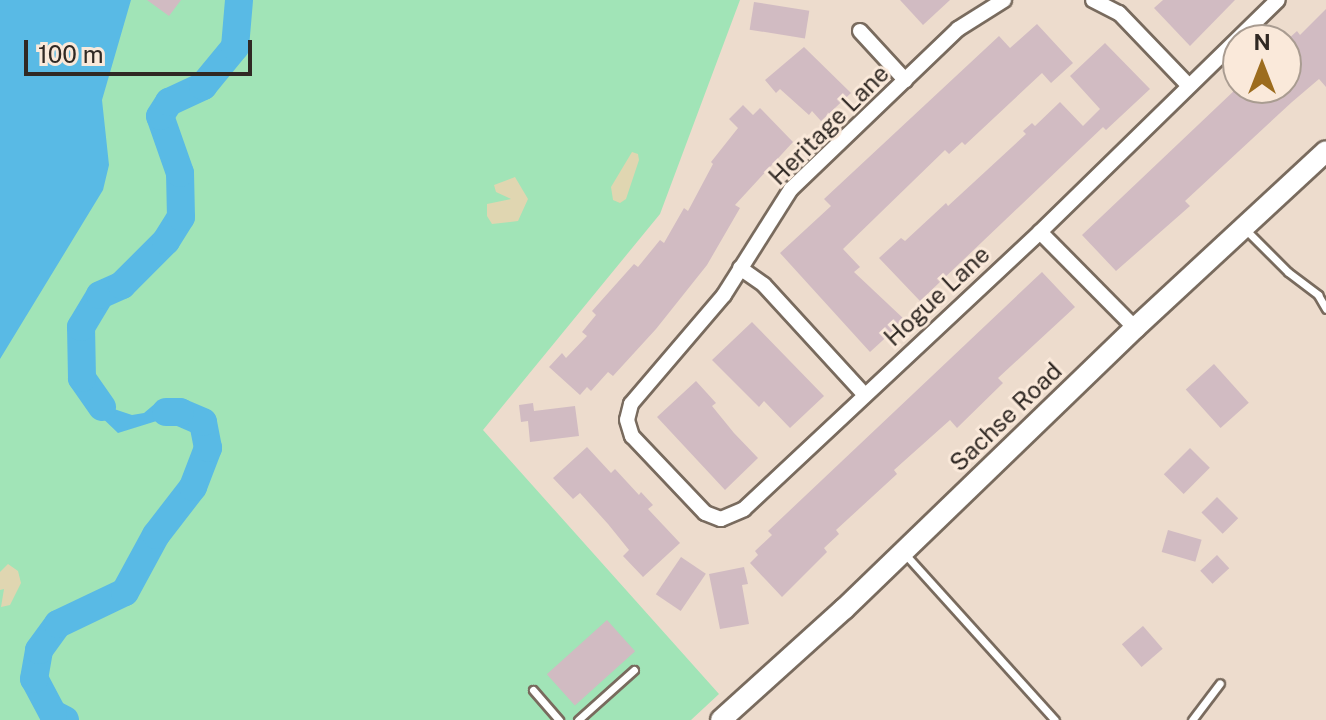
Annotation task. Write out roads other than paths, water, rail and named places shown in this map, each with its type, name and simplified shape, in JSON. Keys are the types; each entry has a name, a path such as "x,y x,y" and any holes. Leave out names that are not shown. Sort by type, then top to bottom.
{"main road":[{"name":"Sachse Road","path":"721,720 1326,151"}],"street":[{"name":"Heritage Lane","path":"627,420 631,404 724,295 791,189 958,29 1004,0"},
{"path":"1093,0 1119,13 1188,85"},
{"name":"Hogue Lane","path":"627,420 632,436 699,507 721,519 744,509 1040,232 1278,0"},
{"path":"860,31 905,80"},
{"path":"1040,232 1135,328"},
{"path":"740,268 764,285 864,394"}],"lane":[{"path":"1244,227 1288,272 1318,295 1326,309"},
{"path":"903,552 1055,720"},
{"path":"578,720 634,670"},
{"path":"1192,720 1220,683"},
{"path":"533,690 559,720"}],"water":[{"path":"0,0 131,0 102,100 109,165 103,190 0,359"},
{"path":"88,370 89,380 111,408 132,415 144,413 157,402 184,403 205,412 203,422 194,430 163,419 118,433 94,410 79,384"}],"waterway":[{"path":"102,407 82,378 81,327 100,295 122,285 166,241 181,217 180,173 160,116 169,102 203,86 235,47 239,0"},
{"path":"65,720 53,714 34,679 39,650 58,624 125,592 156,535 193,487 208,448 203,422 180,412 166,412"}]}
